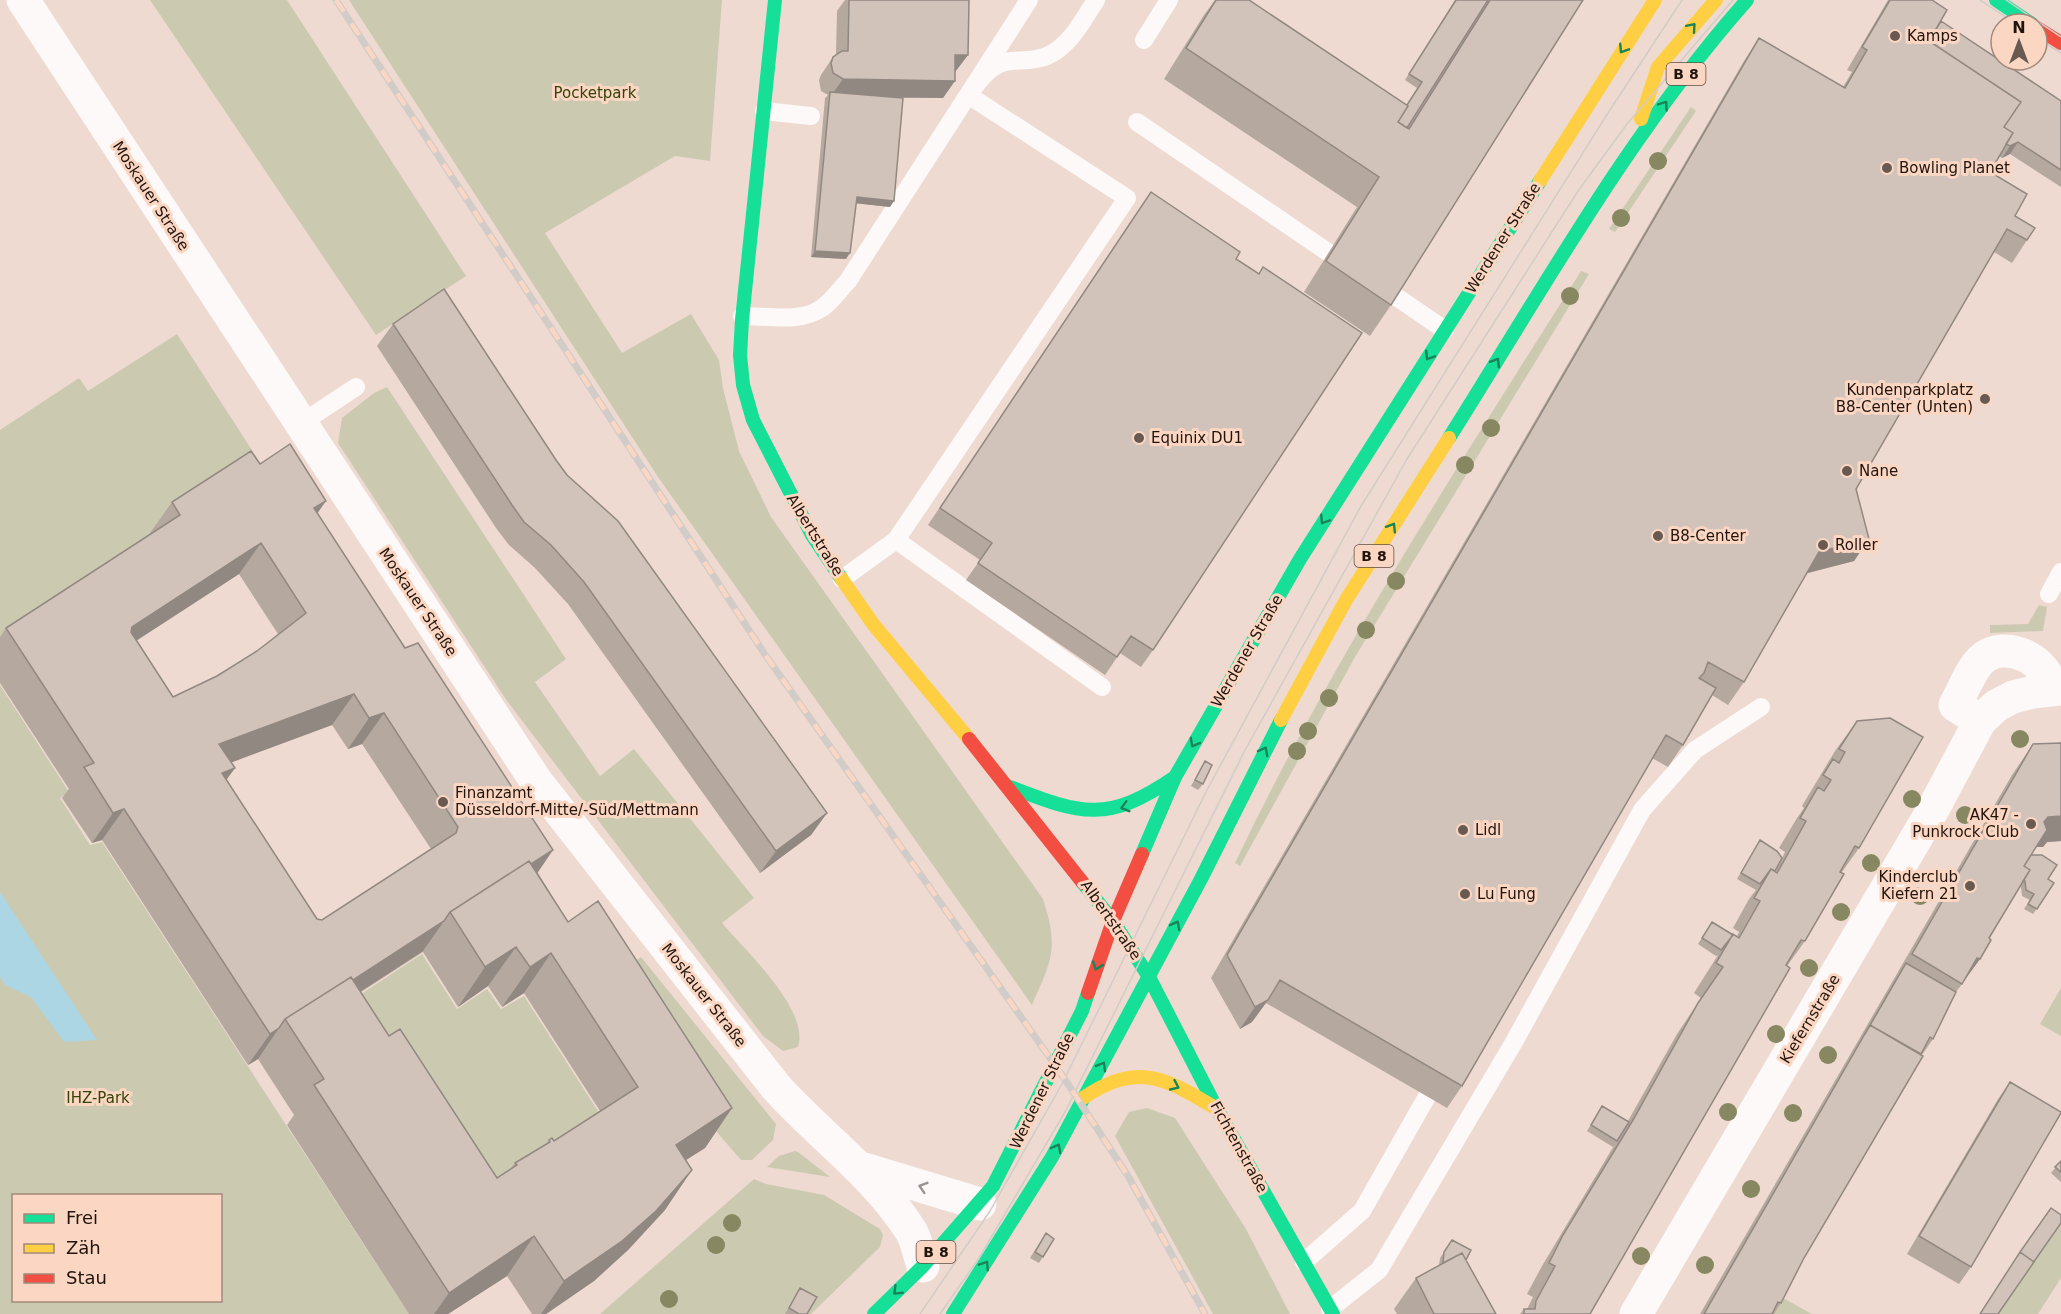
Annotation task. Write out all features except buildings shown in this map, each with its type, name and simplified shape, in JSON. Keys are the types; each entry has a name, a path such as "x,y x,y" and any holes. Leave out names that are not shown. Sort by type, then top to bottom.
{"main road":[{"name":"Albertstraße","path":"775,0 742,315 740,355 743,386 753,420 812,535 873,624 1008,787 1113,921 1149,977"},
{"name":"Werdener Straße","path":"874,1314 923,1266 980,1204 1008,1161 1082,1011 1113,921 1175,777 1300,559 1655,0"},
{"name":"B 8","path":"1630,152 1658,67 1716,0"},
{"name":"B 8","path":"953,1314 1029,1196 1120,1033 1255,768 1346,600 1630,152 1701,52 1747,0"},
{"path":"1996,0 2014,12"},
{"path":"1008,787 1069,808 1100,812 1125,808 1147,798 1175,777"},
{"name":"Fichtenstraße","path":"1149,977 1217,1109 1331,1312"},
{"path":"1083,1098 1110,1081 1128,1075 1156,1078 1175,1085 1217,1109"}],"street":[{"name":"Moskauer Straße","path":"23,0 536,781 776,1087 804,1119 861,1168 912,1233 923,1266"},
{"name":"Kiefernstraße","path":"1636,1314 1931,813 1980,721 1996,706 2013,698 2056,690 2041,665 2028,655 1990,654 1981,661 1955,705 1980,721"},
{"name":"Moskauer Straße","path":"861,1168 980,1204"}],"lane":[{"path":"742,315 799,317 823,308 848,280 1029,0"},
{"path":"968,95 989,70 998,65 1047,56 1059,49 1079,26 1096,0"},
{"path":"1144,40 1169,0"},
{"path":"842,579 896,540 1127,198 968,95"},
{"path":"764,111 812,116"},
{"path":"1137,122 1329,253"},
{"path":"1395,296 1445,330"},
{"path":"300,424 356,387"},
{"path":"896,540 1101,687"},
{"path":"2049,594 2061,572"},
{"path":"1331,1312 1379,1270 1514,1042 1642,810 1695,750 1761,707"},
{"path":"1304,1262 1362,1211 1450,1056"}],"green space":[{"path":"150,0 287,0 466,276 376,335"},
{"name":"Pocketpark","path":"349,0 722,0 710,161 675,156 545,233 622,353 691,314 719,360 723,388 739,451 771,517 1043,899 1051,930 1051,954 1032,1005 658,477"},
{"path":"1691,107 1696,111 1615,232 1609,229"},
{"path":"1581,271 1589,274 1355,657 1240,866 1235,863 1313,711 1399,562"},
{"path":"177,334 268,475 0,649 0,430 79,378 88,391"},
{"path":"387,387 566,659 535,682 600,776 634,749 754,898 722,923 759,964 785,999 799,1032 798,1047 783,1051 763,1036 507,701 338,443 342,418 374,393"},
{"path":"2039,605 2047,607 2043,631 1990,633 1990,625 2028,624"},
{"name":"IHZ-Park","path":"0,685 69,792 60,798 90,845 102,842 409,1314 0,1314"},
{"path":"422,954 457,1009 487,989 501,1009 524,996 607,1125 469,1215 326,1017"},
{"path":"641,957 776,1124 773,1140 752,1160 741,1160 715,1130 615,974"},
{"path":"2061,988 2061,1036 2040,1024"},
{"path":"1147,1108 1175,1118 1246,1229 1290,1314 1213,1314 1115,1136 1129,1112"},
{"path":"795,1151 830,1177 767,1167 779,1156"},
{"path":"754,1179 766,1184 824,1195 880,1229 883,1235 880,1247 811,1314 600,1314"},
{"path":"2061,1223 2061,1278 2038,1314 1998,1314"},
{"path":"1783,1298 1812,1314 1773,1314"}],"water":[{"path":"0,892 97,1040 64,1042 31,997 5,985 0,977"}],"tram line":[{"path":"920,1314 990,1211 1062,1084 1207,790 1361,506 1608,113 1682,0"},
{"path":"940,1314 979,1258 1065,1112 1244,752 1407,459 1578,191 1627,124 1733,0"},
{"path":"1980,0 1998,12"},
{"path":"2006,0 2061,37"},
{"path":"2049,46 2061,53"}],"railway":[{"path":"336,0 764,653 1062,1075 1128,1176 1205,1314"}],"traffic: fast":[{"path":"775,0 742,320 740,355 743,385 753,420 812,535 841,578"},
{"path":"1449,438 1626,157 1704,51 1747,0"},
{"path":"1996,0 2014,12"},
{"path":"1142,854 1175,777 1300,559 1540,181"},
{"path":"953,1314 1052,1157 1201,879 1281,720"},
{"path":"1010,787 1057,804 1094,810 1112,808 1131,802 1175,777"},
{"path":"1083,883 1113,921 1149,977 1217,1109 1333,1314"},
{"path":"874,1314 923,1266 993,1186 1082,1011 1088,993"}],"traffic: slow":[{"path":"1540,181 1655,0"},
{"path":"1641,119 1658,67 1716,0"},
{"path":"1281,720 1346,600 1449,438"},
{"path":"841,578 873,624 969,739"},
{"path":"1083,1098 1120,1080 1136,1077 1151,1078 1182,1089 1217,1109"}],"traffic: jam":[{"path":"2049,36 2061,43"},
{"path":"969,739 1083,883"},
{"path":"1088,993 1113,921 1142,854"}],"place":[{"name":"Kamps","path":"1895,36"},
{"name":"Bowling Planet","path":"1887,168"},
{"name":"Kundenparkplatz B8-Center (Unten)","path":"1985,399"},
{"name":"Equinix DU1","path":"1139,438"},
{"name":"Nane","path":"1847,471"},
{"name":"B8-Center","path":"1658,536"},
{"name":"Roller","path":"1823,545"},
{"name":"Finanzamt Düsseldorf-Mitte/-Süd/Mettmann","path":"443,802"},
{"name":"AK47 - Punkrock Club","path":"2031,824"},
{"name":"Lidl","path":"1463,830"},
{"name":"Kinderclub Kiefern 21","path":"1970,886"},
{"name":"Lu Fung","path":"1465,894"}]}
